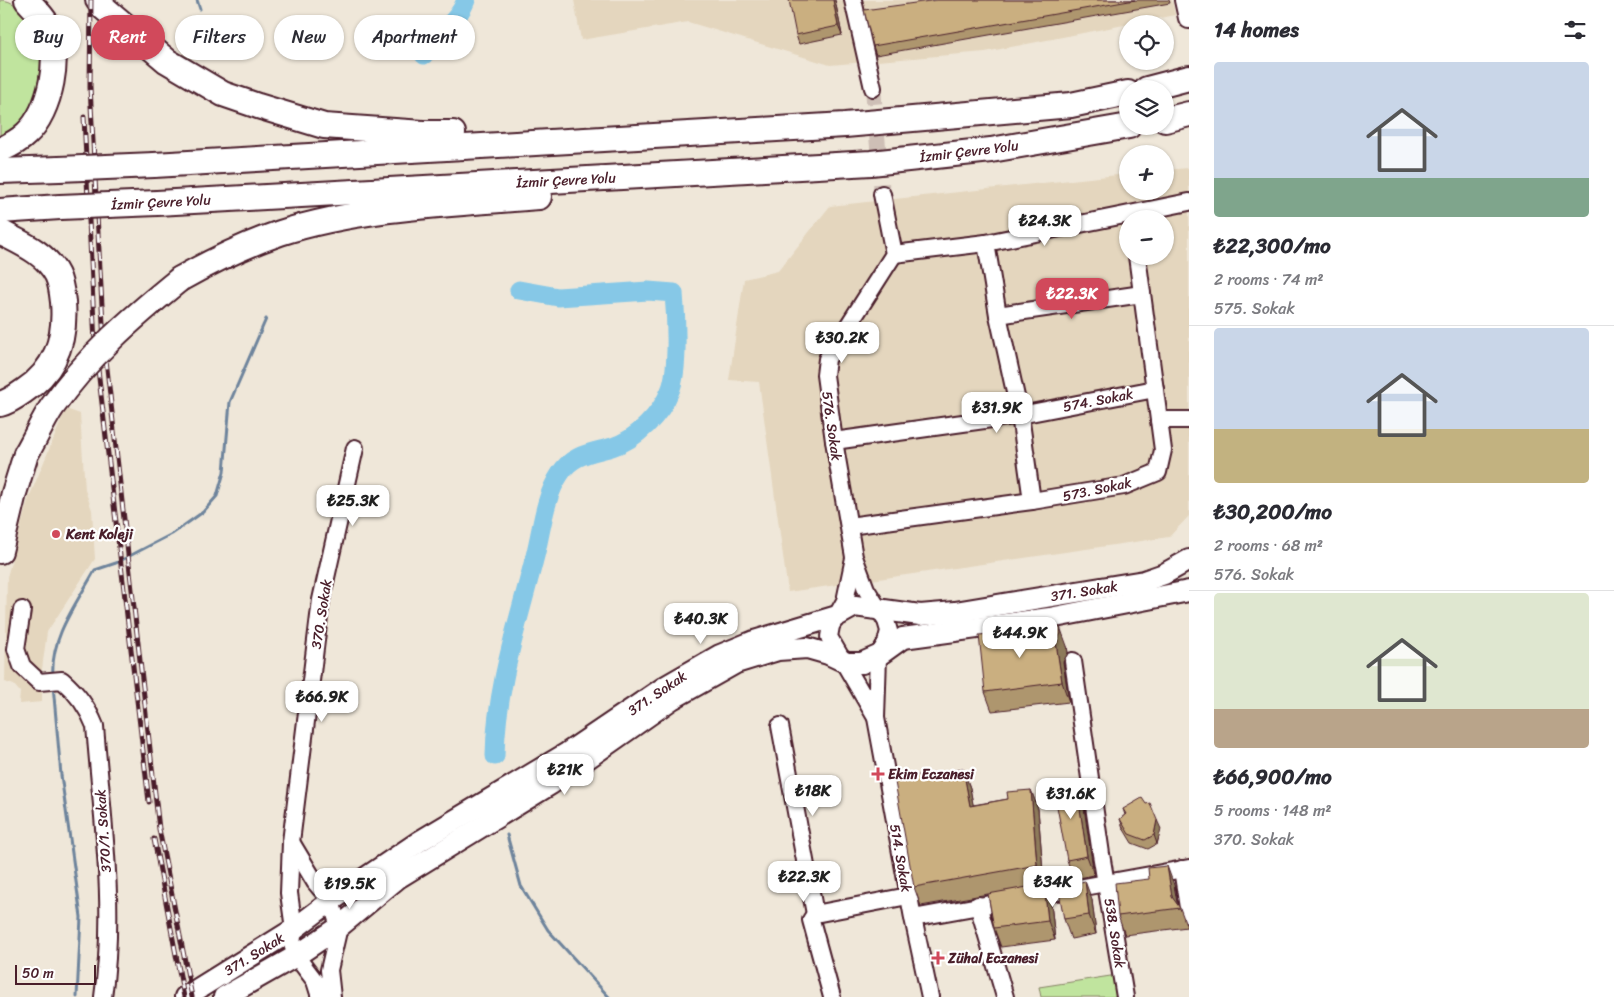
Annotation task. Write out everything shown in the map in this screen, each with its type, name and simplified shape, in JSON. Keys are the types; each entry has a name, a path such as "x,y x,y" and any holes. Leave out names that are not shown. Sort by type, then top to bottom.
{"highway":[{"path":"0,150 28,133 39,118 49,96 53,77 54,62 47,25 27,0"},
{"path":"98,0 167,61 223,94 324,126 423,133 486,133 581,140"},
{"path":"1174,82 1189,78"},
{"path":"0,170 154,164 845,125 1071,105 1119,95"},
{"path":"1174,118 1189,114"},
{"name":"İzmir Çevre Yolu","path":"0,211 871,163 982,151 1119,128"},
{"path":"0,551 26,454 51,409 90,359 128,321 180,279 214,260 280,233 357,214 710,181 789,167"},
{"path":"0,232 38,252 57,275 62,291 64,321 60,348 46,372 35,384 0,404"}],"main road":[{"path":"1185,0 1189,18"},
{"name":"371. Sokak","path":"185,997 294,930 331,901 420,842 567,753 694,668 754,641 837,616 855,606 878,611 920,615 956,612 1144,581 1164,574 1189,560"},
{"name":"371. Sokak","path":"224,997 296,956 339,928 398,878 551,784 672,699 736,663 778,650 807,648 828,654 847,663 862,663 878,656 903,638 1050,618 1189,591"}],"street":[{"path":"856,0 873,88"},
{"path":"882,194 894,254 986,243 1119,218"},
{"path":"1156,210 1189,202"},
{"path":"986,243 998,315 1020,415 1032,501"},
{"name":"576. Sokak","path":"854,557 825,375 827,359 894,254"},
{"name":"573. Sokak","path":"849,526 1032,501 1124,486 1158,472 1162,450 1138,265"},
{"path":"998,315 1142,294"},
{"name":"574. Sokak","path":"834,441 1020,415 1154,389"},
{"path":"1159,420 1189,420"},
{"name":"370. Sokak","path":"296,956 292,944 294,930 289,893 291,842 321,600 355,448"},
{"path":"854,557 866,589 886,621 889,631 886,643 878,656 876,718"},
{"path":"854,557 845,602 831,626 829,636 834,648 847,663 876,718"},
{"name":"370/1. Sokak","path":"22,610 16,649 22,666 39,682 62,680 75,691 95,726 110,933 104,996"},
{"name":"538. Sokak","path":"1073,661 1125,997"},
{"name":"514. Sokak","path":"876,718 912,918 930,997"},
{"path":"780,726 815,914"},
{"path":"291,842 315,882 331,901 339,928 328,970 332,997"},
{"path":"912,918 1186,868 1189,914"},
{"path":"832,997 810,920 815,914 908,896"},
{"path":"978,905 1005,997"},
{"path":"296,956 315,981 320,997"},
{"path":"330,980 343,997"}],"shaded area":[{"path":"574,0 1172,0 1175,15 1119,15 1119,26 985,52 830,65 688,22 581,40"},
{"path":"1189,168 1189,516 1169,537 788,592 759,382 729,380 744,279 778,271 830,206 1119,175 1119,200 1174,200 1174,169"},
{"name":"Kent Koleji","path":"66,409 80,414 85,490 92,510 95,559 47,632 42,669 42,702 19,704 20,692 14,685 5,682 7,577 28,500"}],"green space":[{"path":"0,0 17,6 26,15 15,15 15,60 42,60 42,73 34,104 22,122 0,141"},
{"path":"1117,975 1121,997 1041,997 1039,987"}],"building":[{"path":"789,0 833,0 838,26 796,35"},
{"path":"937,0 1135,0 873,46 864,10"},
{"path":"1060,627 1061,633 1056,643 1062,682 985,692 979,635"},
{"path":"963,769 970,806 1008,799 1007,792 1031,790 1037,865 914,887 895,782 905,777"},
{"path":"1076,782 1087,856 1067,860 1053,785"},
{"path":"1142,798 1146,804 1150,803 1157,820 1154,835 1145,840 1129,834 1120,819 1126,814 1123,809"},
{"path":"1167,866 1172,897 1180,908 1118,916 1115,883 1149,879 1148,868"},
{"path":"1085,881 1089,915 1064,919 1058,887"},
{"path":"1044,884 1048,921 994,928 988,894"}],"waterway":[{"path":"197,0 200,9"},
{"path":"458,15 466,0"},
{"path":"495,756 499,705 509,655 550,493 560,474 570,462 590,453 621,444 647,425 661,408 670,391 676,357 674,293 648,291 558,297 519,290"},
{"path":"53,676 53,662 60,634 95,570 116,563 172,534 203,512 217,496 224,472 230,402 266,319"},
{"path":"53,685 61,775 81,917 77,997"},
{"path":"507,835 521,886 548,930 609,997"}],"tunnel":[{"path":"873,88 882,194"}],"railway":[{"path":"91,0 90,87 104,342 159,829 192,997"},
{"path":"84,117 95,344 149,802"},
{"path":"154,839 184,997"}],"place":[{"name":"Kent Koleji","path":"56,534"},
{"name":"Ekim Eczanesi","path":"878,774"},
{"name":"Zühal Eczanesi","path":"938,958"}]}
